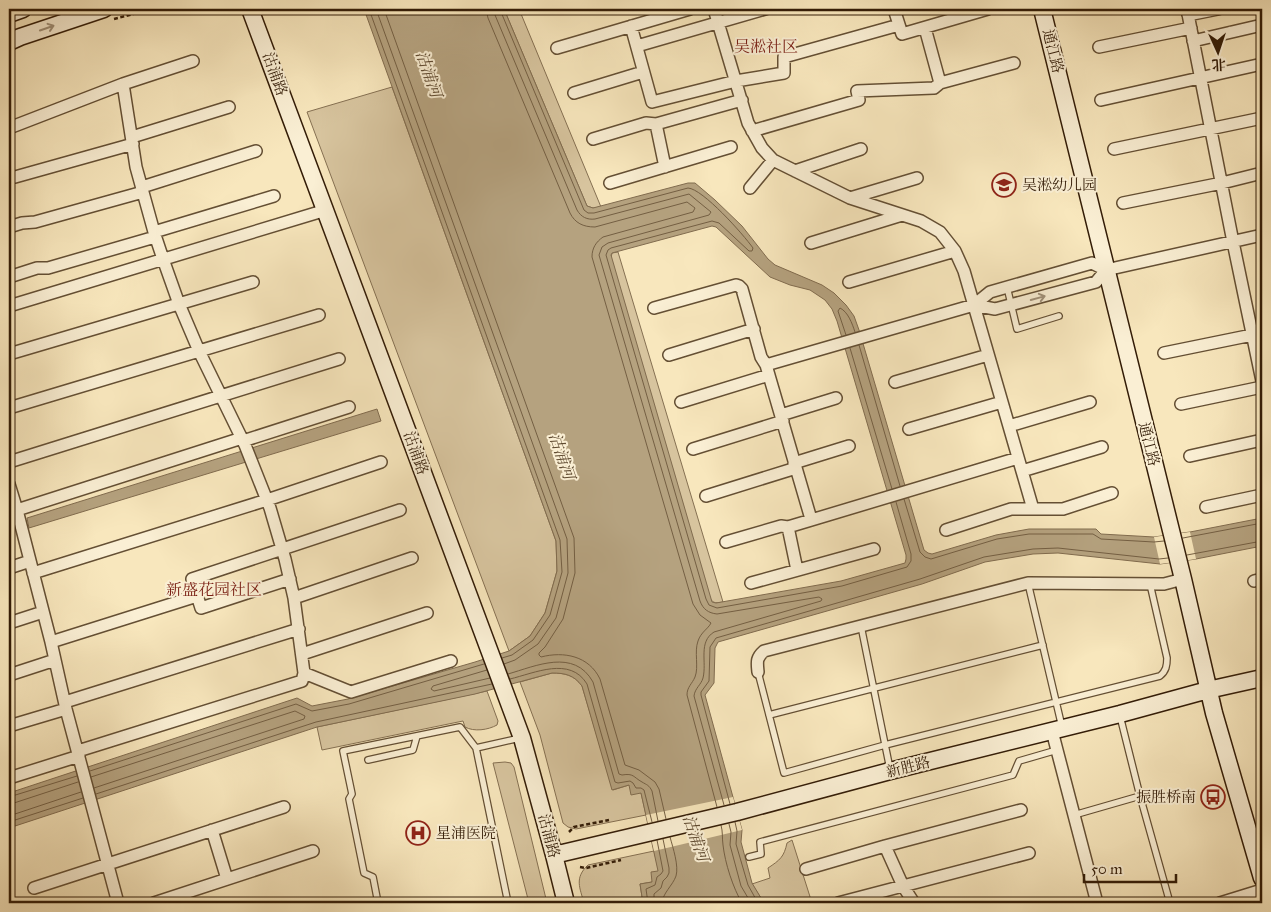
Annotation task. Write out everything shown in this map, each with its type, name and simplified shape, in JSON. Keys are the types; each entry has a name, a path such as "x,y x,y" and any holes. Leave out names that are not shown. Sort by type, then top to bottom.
{"street":[{"path":"9,14 23,9"},
{"path":"9,42 104,9"},
{"name":"沽浦路","path":"250,9 522,738 566,903"},
{"path":"557,48 690,9"},
{"path":"714,9 748,123 762,148 773,160 850,198 921,221 940,232 954,251 964,271 1032,509"},
{"path":"636,46 765,9"},
{"path":"894,9 902,34 988,9"},
{"name":"通江路","path":"1042,9 1183,579 1208,690 1262,878"},
{"path":"1218,9 1188,12 1233,242 1257,334 1262,381"},
{"path":"631,26 652,102 736,81 784,73 784,57 899,24"},
{"path":"1193,41 1262,25"},
{"path":"925,28 940,82"},
{"path":"1099,47 1191,28"},
{"path":"9,128 124,84 193,61"},
{"path":"752,131 859,100 857,91 934,88 940,82 1014,63"},
{"path":"1101,100 1262,64"},
{"path":"574,93 644,72"},
{"path":"9,778 80,758 302,681 304,673 294,598 282,548 253,464 199,351 163,259 136,167 124,84"},
{"path":"593,139 646,123 656,124 742,100"},
{"path":"15,177 229,107"},
{"path":"1114,149 1262,118"},
{"path":"656,124 665,167"},
{"path":"610,183 731,147"},
{"path":"795,171 860,150"},
{"path":"9,228 22,223 35,222 256,152"},
{"path":"750,188 773,160"},
{"path":"1123,203 1262,173"},
{"path":"850,198 917,178"},
{"path":"9,277 37,268 48,268 274,196"},
{"path":"9,306 326,210"},
{"path":"811,243 902,215"},
{"path":"974,305 995,310 1096,282 1106,270 1262,235"},
{"path":"849,282 954,251"},
{"path":"681,402 840,344 974,305 990,292 1092,263 1106,270"},
{"path":"9,354 253,282"},
{"path":"654,308 736,285 742,289 761,357 768,370 812,519"},
{"path":"9,408 318,315"},
{"path":"668,355 754,330"},
{"path":"1164,352 1257,334"},
{"path":"895,382 988,355"},
{"path":"9,462 339,359"},
{"path":"1181,404 1262,387"},
{"path":"693,449 836,398"},
{"path":"909,429 1002,402"},
{"path":"1009,426 1090,402"},
{"path":"14,513 349,407"},
{"path":"1190,456 1262,440"},
{"path":"706,496 849,446"},
{"path":"1022,471 1102,447"},
{"path":"726,542 781,526 788,527 1018,458"},
{"path":"33,573 267,500 381,462"},
{"path":"9,484 14,513 30,561 65,705 118,903"},
{"path":"946,530 1011,510 1063,509 1112,493"},
{"path":"1206,507 1262,495"},
{"path":"290,579 201,608 192,578 400,510"},
{"path":"788,527 797,570"},
{"path":"751,583 874,549"},
{"path":"294,598 412,558"},
{"path":"9,568 30,561"},
{"path":"758,672 757,662 759,656 764,651 1028,583 1164,584 1183,579"},
{"path":"51,642 197,596"},
{"path":"9,623 43,612"},
{"path":"302,654 426,613"},
{"path":"9,726 65,705 299,629"},
{"path":"9,675 55,660"},
{"path":"304,673 351,692 451,662"},
{"name":"新胜路","path":"554,855 737,812 890,771 1262,678"},
{"path":"1057,729 1057,750 1097,903"},
{"path":"34,888 284,807"},
{"path":"806,869 1021,810"},
{"path":"212,830 227,879"},
{"path":"885,846 903,886 914,903"},
{"path":"154,903 313,851"},
{"path":"838,903 1029,853"},
{"path":"1220,903 1233,901 1262,890"}],"lane":[{"path":"1007,287 1017,328 1059,316"},
{"path":"1028,583 1056,702 1057,729"},
{"path":"758,672 784,773 886,745 1160,676 1165,672 1167,658 1150,584"},
{"path":"861,626 890,771"},
{"path":"769,715 1043,645"},
{"path":"1120,714 1140,796 1170,903"},
{"path":"378,903 374,877 364,873 349,799 352,794 343,751 460,727 476,748 508,903"},
{"path":"368,760 413,750 417,736"},
{"path":"476,748 522,738"},
{"path":"749,857 761,854 760,842 1013,775 1018,761 1057,750"},
{"path":"1074,815 1140,796"}],"path":[{"path":"569,832 574,828 609,820"},
{"path":"580,867 586,868 621,860"}],"shaded area":[{"path":"504,9 519,9 601,207 593,208 587,206"},
{"path":"392,87 556,541 557,571 545,613 530,636 509,651 307,112"},
{"path":"618,252 723,602 717,603 710,598 611,258 612,253"},
{"path":"552,673 569,675 582,686 613,790 629,785 641,793 646,815 576,829 568,827 563,823 540,735 520,682"},
{"path":"487,691 498,721 497,725 493,727 473,730 465,727 463,721 322,750 317,727"},
{"path":"493,763 511,763 514,767 547,903 529,903"},
{"path":"792,840 812,903 764,903 752,884 770,878 768,868 781,858 787,843"},
{"path":"654,851 659,871 652,882 640,884 643,903 584,903 579,883 581,874 588,865"}],"water":[{"name":"沽浦河","path":"364,9 504,9 587,206 593,208 688,183 695,183 742,226 775,265 822,285 834,293 854,316 924,550 928,553 932,554 996,535 1029,529 1096,529 1101,534 1154,537 1262,518 1262,546 1160,564 1058,553 1033,554 985,562 922,584 718,642 715,648 714,683 705,695 742,830 741,842 752,883 764,903 643,903 640,884 652,882 651,872 658,871 641,793 631,795 629,785 612,790 582,686 569,675 561,673 552,673 475,694 317,727 9,828 9,793 297,698 312,706 348,699 509,651 530,636 545,613 557,571 556,541","holes":["712,226 716,227 770,277 810,290 825,300 832,309 906,555 905,563 841,581 716,603 712,602 611,255 612,253"]},
{"path":"377,409 381,421 29,528 27,518"}],"pier":[{"path":"1190,532 1196,559 1160,564 1154,537"},
{"path":"733,797 742,830 654,851 646,815"}],"place":[{"name":"吴淞幼儿园","path":"1004,185"},
{"name":"振胜桥南","path":"1213,797"},
{"name":"星浦医院","path":"418,833"}],"district":[{"name":"吴淞社区","path":"766,46"},
{"name":"新盛花园社区","path":"214,589"}]}
